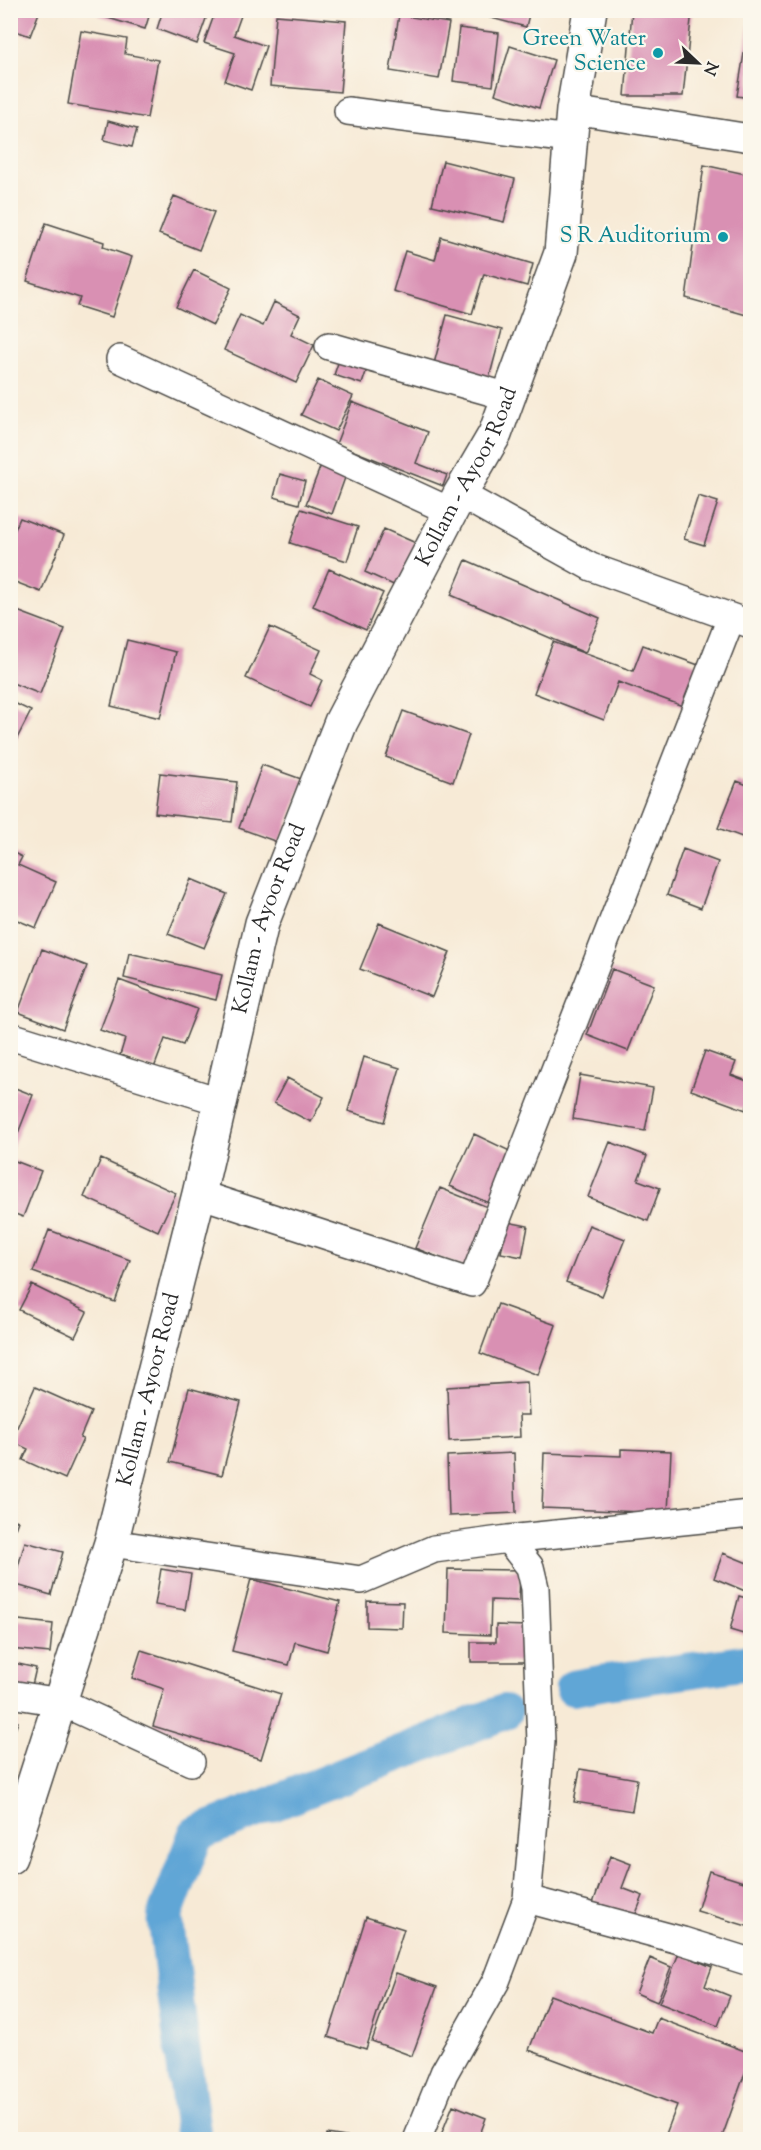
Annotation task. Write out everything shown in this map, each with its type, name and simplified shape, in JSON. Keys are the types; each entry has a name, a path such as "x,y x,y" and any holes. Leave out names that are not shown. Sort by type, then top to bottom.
{"main road":[{"name":"Kollam - Ayoor Road","path":"10,1857 111,1543 199,1194 262,922 341,722 456,503 495,434 561,253 572,125 590,10"}],"street":[{"path":"348,111 750,138"},
{"path":"329,346 509,397"},
{"path":"120,359 456,503 591,567 740,621 472,1283 199,1194"},
{"path":"10,1036 219,1101"},
{"path":"111,1543 361,1581 434,1549 750,1514"},
{"path":"417,2139 444,2073 496,1981 527,1899 542,1742 535,1588 530,1567 508,1539"},
{"path":"10,1694 61,1702 191,1762"},
{"path":"527,1899 683,1941 750,1962"}],"building":[{"path":"10,10 40,10 30,36 10,29"},
{"path":"100,10 151,10 145,29 98,15"},
{"path":"163,10 209,10 197,44 157,29"},
{"path":"216,10 243,10 234,35 266,46 251,90 225,81 235,53 204,43"},
{"path":"477,10 530,10 526,27 476,14"},
{"name":"Green Water Science","path":"632,10 692,10 683,96 625,96"},
{"path":"276,15 346,21 340,92 270,86"},
{"path":"399,15 449,23 439,79 390,71"},
{"path":"750,23 750,98 737,96"},
{"path":"459,28 499,33 493,86 453,81"},
{"path":"81,31 127,39 125,54 158,60 147,118 68,104"},
{"path":"510,46 554,60 539,108 495,94"},
{"path":"108,121 137,129 132,147 104,140"},
{"path":"443,161 515,179 504,222 432,205"},
{"name":"S R Auditorium","path":"704,165 750,175 750,316 686,298"},
{"path":"174,196 214,212 199,250 159,234"},
{"path":"46,223 104,242 103,247 132,257 112,317 77,306 80,298 27,281"},
{"path":"441,237 533,264 527,286 484,274 472,314 393,291 405,251 435,260"},
{"path":"194,270 231,288 213,325 176,307"},
{"path":"274,302 300,315 291,334 314,345 296,383 224,350 240,315 263,326"},
{"path":"447,315 502,330 487,386 432,371"},
{"path":"341,354 369,363 362,384 334,375"},
{"path":"318,380 353,396 336,431 301,415"},
{"path":"352,402 428,432 416,463 447,475 443,486 336,444"},
{"path":"321,465 346,475 332,514 306,504"},
{"path":"280,474 305,481 299,504 274,497"},
{"path":"698,496 718,502 704,545 684,539"},
{"path":"301,509 358,527 347,561 290,543"},
{"path":"20,518 64,535 41,592 10,580 10,541"},
{"path":"384,529 418,544 398,587 365,572"},
{"path":"466,560 600,618 585,653 451,595"},
{"path":"329,569 383,593 366,630 313,606"},
{"path":"12,609 65,629 40,694 10,682 10,613"},
{"path":"270,627 321,650 310,674 322,680 310,707 246,678"},
{"path":"127,640 176,652 160,718 111,706"},
{"path":"553,642 633,671 643,645 704,667 688,708 618,682 604,720 534,693"},
{"path":"10,701 31,711 10,752"},
{"path":"403,711 469,735 453,782 386,757"},
{"path":"262,765 304,780 280,843 239,828"},
{"path":"160,773 237,782 232,822 155,813"},
{"path":"737,781 750,786 750,840 718,828"},
{"path":"683,849 718,862 701,908 667,895"},
{"path":"10,851 22,857 18,865 56,882 36,928 10,917"},
{"path":"191,879 227,894 204,948 168,934"},
{"path":"379,923 450,952 432,997 360,969"},
{"path":"42,949 87,966 63,1029 18,1012"},
{"path":"129,953 222,975 216,1000 124,978"},
{"path":"612,969 654,985 628,1051 587,1035"},
{"path":"119,980 197,1009 183,1045 165,1039 154,1068 120,1055 125,1039 100,1030"},
{"path":"705,1051 736,1062 731,1075 750,1082 750,1098 746,1110 691,1090"},
{"path":"364,1057 400,1068 384,1122 348,1111"},
{"path":"580,1075 653,1088 645,1131 573,1119"},
{"path":"287,1078 324,1097 311,1122 274,1103"},
{"path":"10,1086 33,1095 11,1151 10,1151"},
{"path":"474,1134 514,1153 491,1204 450,1186"},
{"path":"610,1142 647,1156 638,1180 660,1188 648,1221 588,1197"},
{"path":"10,1159 41,1171 23,1217 10,1212"},
{"path":"101,1159 176,1193 158,1231 84,1197"},
{"path":"440,1188 495,1210 470,1270 415,1248"},
{"path":"507,1222 528,1226 522,1257 501,1253"},
{"path":"589,1225 625,1239 602,1296 566,1282"},
{"path":"49,1230 130,1260 115,1302 33,1272"},
{"path":"32,1285 87,1312 75,1337 19,1310"},
{"path":"498,1304 556,1325 538,1375 480,1353"},
{"path":"527,1382 529,1415 519,1415 520,1437 449,1441 447,1387"},
{"path":"35,1387 91,1412 80,1438 83,1439 65,1479 23,1460 28,1449 11,1441"},
{"path":"189,1388 241,1402 222,1475 170,1462"},
{"path":"621,1449 671,1451 668,1513 542,1508 544,1453 621,1456"},
{"path":"514,1453 516,1513 449,1516 447,1456"},
{"path":"10,1518 18,1521 11,1540 10,1540"},
{"path":"25,1542 63,1552 51,1595 13,1584"},
{"path":"723,1553 750,1564 750,1593 714,1578"},
{"path":"161,1569 191,1574 185,1610 155,1605"},
{"path":"448,1569 520,1570 519,1601 491,1600 490,1635 446,1633"},
{"path":"251,1579 340,1602 327,1651 295,1642 289,1665 232,1651"},
{"path":"739,1596 750,1599 750,1636 730,1630"},
{"path":"367,1601 403,1602 402,1628 367,1627"},
{"path":"10,1619 53,1624 50,1653 10,1649"},
{"path":"496,1625 529,1626 528,1662 471,1662 471,1642 496,1642"},
{"path":"141,1650 281,1694 261,1759 153,1726 164,1689 132,1678"},
{"path":"10,1662 36,1668 31,1690 10,1685"},
{"path":"10,1719 18,1722 11,1741 10,1741"},
{"path":"580,1769 637,1779 632,1811 574,1802"},
{"path":"610,1856 631,1864 622,1888 643,1896 633,1921 592,1906"},
{"path":"709,1871 750,1884 750,1927 697,1911"},
{"path":"366,1917 404,1929 366,2049 328,2037"},
{"path":"679,1953 712,1967 705,1986 730,1996 718,2026 659,2003"},
{"path":"650,1958 671,1967 657,2002 636,1993"},
{"path":"396,1973 437,1987 412,2056 372,2041"},
{"path":"550,1995 652,2033 658,2018 750,2053 750,2059 721,2140 679,2140 666,2134 677,2105 529,2050"},
{"path":"453,2105 486,2118 478,2140 439,2140"},
{"path":"327,2134 351,2138 351,2140 326,2140"}],"waterway":[{"path":"573,1688 750,1662"},
{"path":"194,2140 165,1915 196,1834 504,1712"}],"place":[{"name":"Green Water Science","path":"658,53"},
{"name":"S R Auditorium","path":"723,237"}]}
